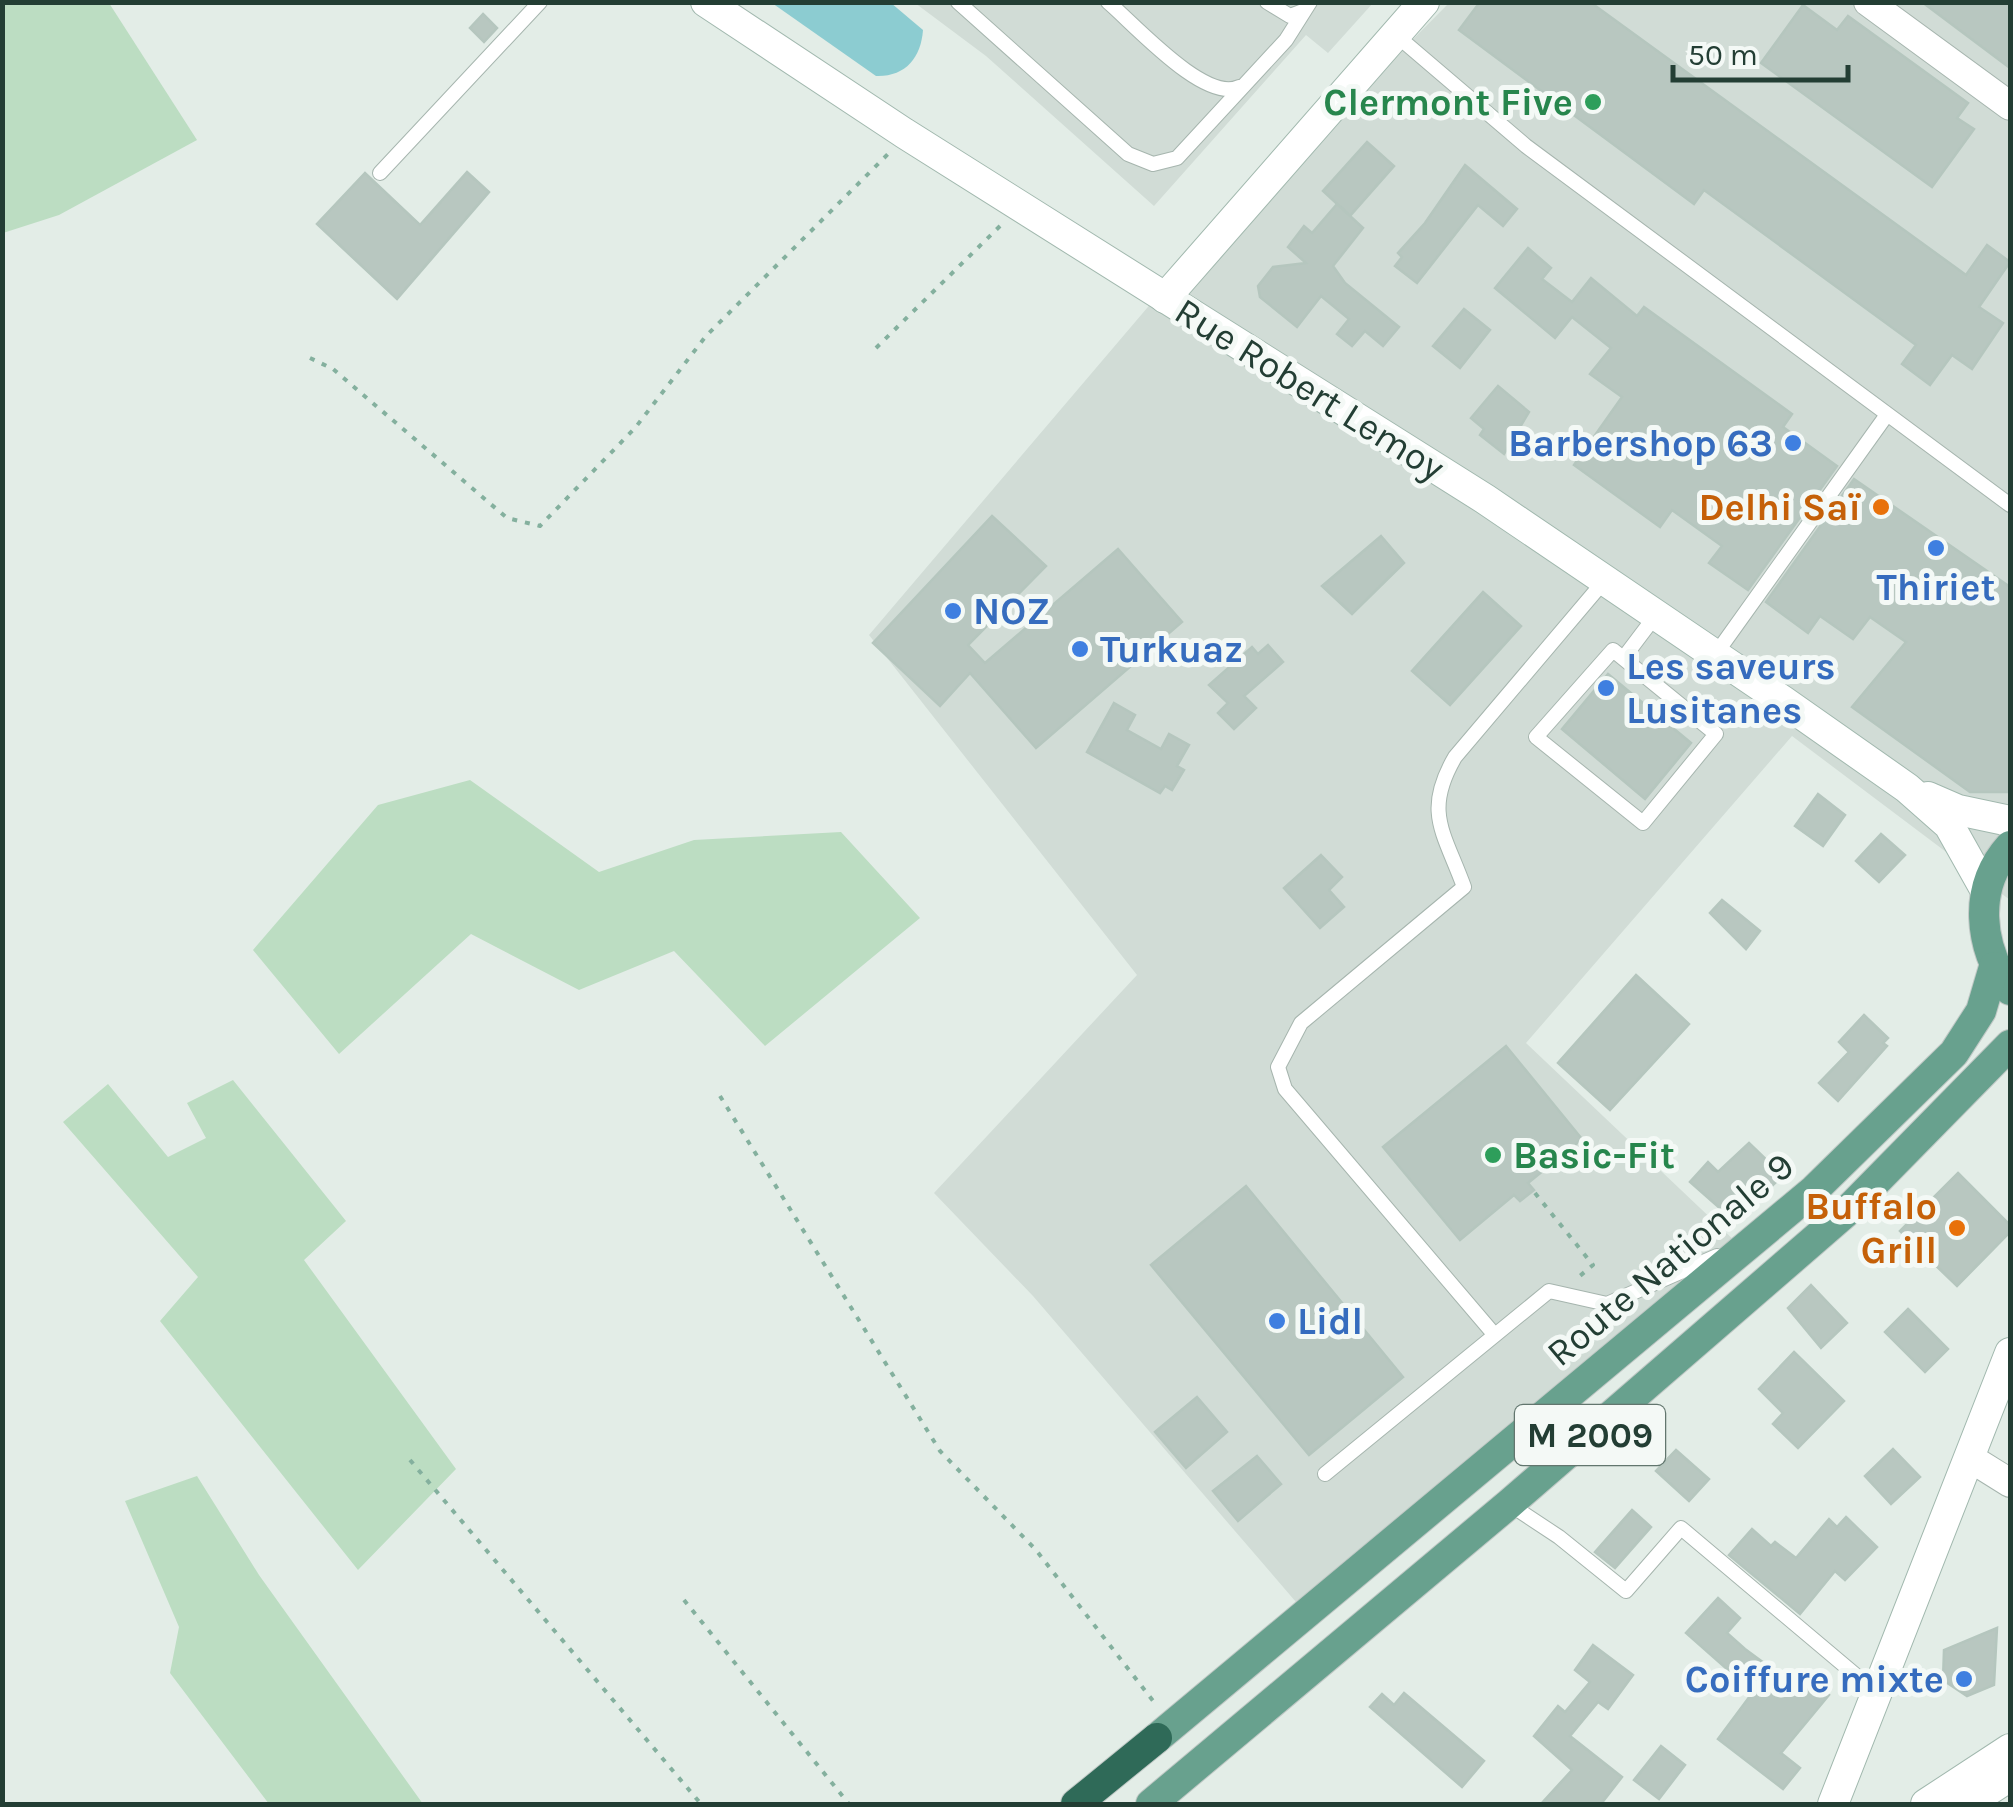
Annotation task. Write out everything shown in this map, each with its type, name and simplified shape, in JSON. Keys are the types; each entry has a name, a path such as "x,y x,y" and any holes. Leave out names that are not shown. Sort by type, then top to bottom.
{"highway":[{"name":"Route Nationale 9","path":"1076,1804 1164,1732"}],"main road":[{"name":"Rue Robert Lemoy","path":"706,2 904,133 1605,580 1907,788 1949,825 1986,890"},
{"path":"1165,298 1424,2"},
{"name":"Rue Robert Lemoy","path":"1907,788 1958,810 2010,822"},
{"path":"2002,979 1986,942 1986,890 2010,846"},
{"name":"Route Nationale 9","path":"1164,1732 1767,1230 1954,1052 2002,979"},
{"name":"M 2009","path":"1151,1804 1844,1214 2010,1044"},
{"path":"1833,1804 2010,1354"},
{"path":"1855,1804 1857,1744"},
{"path":"1926,1804 2010,1749"},
{"path":"1967,1804 2010,1776"}],"street":[{"path":"1868,2 2010,106"},
{"path":"1970,1458 2010,1483"}],"lane":[{"path":"380,173 540,2"},
{"path":"958,2 1128,154 1153,164 1177,158 1286,40 1307,7"},
{"path":"1108,2 1203,84 1224,92 1246,83"},
{"path":"1268,2 1283,14 1307,7"},
{"path":"1396,35 1526,146 2010,505"},
{"path":"1715,655 1886,416"},
{"path":"1493,1334 1285,1089 1278,1067 1301,1023 1464,887 1436,808 1438,786 1455,757 1605,580"},
{"path":"1625,656 1656,615"},
{"path":"1614,650 1625,656 1716,734 1643,823 1536,737 1614,650"},
{"path":"1324,1474 1550,1290 1606,1304 1687,1271 1767,1230"},
{"path":"1508,1504 1559,1537 1626,1591 1681,1528 1878,1693"}],"path":[{"path":"310,358 334,369 507,518 540,526 635,428 706,336 886,157 904,133"},
{"path":"876,348 1018,206"},
{"path":"720,1096 940,1450 1036,1550 1164,1732"},
{"path":"1536,1193 1593,1265 1574,1281 1580,1288"},
{"path":"410,1460 701,1804"},
{"path":"684,1600 849,1804"}],"shaded area":[{"path":"915,3 1373,3 1328,53 1306,35 1154,206 986,56"},
{"path":"1449,3 2010,3 2010,900 1792,736 1526,1043 1738,1244 1314,1623 1033,1296 934,1193 1137,975 869,635 1153,301"}],"green space":[{"path":"2,3 109,3 197,140 59,215 3,233"},
{"path":"470,780 599,872 694,840 841,832 920,918 765,1046 674,951 579,990 471,934 339,1054 253,950 378,805"},
{"path":"233,1080 346,1221 304,1260 456,1469 358,1570 160,1321 198,1277 63,1122 108,1084 168,1157 206,1138 187,1103"},
{"path":"197,1476 259,1575 423,1804 269,1804 170,1673 179,1627 125,1501"}],"water":[{"path":"772,3 891,3 923,30 922,40 910,64 895,73 876,76"}],"building":[{"path":"1480,2 1590,2 1966,275 1987,245 2010,262 1979,307 2003,323 1972,369 1952,355 1930,385 1902,364 1916,345 1704,190 1694,204 1459,30"},
{"path":"1922,2 2010,2 2010,68"},
{"path":"1803,5 1837,30 1848,16 1968,103 1957,118 1974,129 1932,187 1761,63"},
{"path":"483,14 497,28 484,42 470,28"},
{"path":"1367,142 1394,166 1350,216 1323,191"},
{"path":"1465,165 1517,209 1503,226 1478,205 1417,283 1395,266 1402,257 1398,253 1425,223"},
{"path":"467,172 489,192 397,299 317,224 365,173 420,225"},
{"path":"1337,204 1363,228 1333,266 1345,283 1399,327 1383,346 1365,331 1352,346 1337,334 1349,319 1321,296 1297,327 1260,297 1258,286 1273,267 1306,263 1288,247 1304,226 1312,233"},
{"path":"1528,248 1551,268 1542,279 1572,302 1591,278 1637,316 1644,307 1792,414 1783,427 1837,466 1748,590 1709,563 1722,546 1672,510 1660,527 1574,465 1622,397 1590,374 1611,348 1572,317 1555,338 1495,288"},
{"path":"1464,309 1490,330 1460,368 1433,346"},
{"path":"1498,386 1529,412 1504,454 1480,435 1484,429 1471,418"},
{"path":"1854,479 2010,587 2010,792 1970,792 1852,707 1906,642 1870,617 1853,639 1820,616 1808,633 1766,602"},
{"path":"992,516 1046,566 968,645 985,663 1118,549 1182,622 1036,748 970,673 940,706 873,643"},
{"path":"1381,536 1404,563 1352,614 1322,586"},
{"path":"1483,592 1521,626 1450,705 1412,671"},
{"path":"1268,645 1283,662 1244,696 1256,708 1234,729 1218,713 1228,703 1209,685 1252,647 1258,654"},
{"path":"1608,674 1691,743 1645,799 1562,729"},
{"path":"1114,703 1135,715 1127,730 1161,749 1169,734 1189,745 1177,766 1184,770 1172,790 1165,786 1160,793 1087,752"},
{"path":"1818,794 1845,815 1823,846 1795,826"},
{"path":"1881,834 1905,855 1879,882 1856,861"},
{"path":"1321,855 1342,877 1329,890 1344,907 1320,928 1284,888"},
{"path":"1722,900 1760,931 1746,949 1710,913"},
{"path":"1636,975 1689,1024 1610,1110 1558,1063"},
{"path":"1864,1015 1888,1038 1883,1043 1887,1046 1838,1101 1819,1083 1849,1052 1839,1042"},
{"path":"1506,1046 1582,1139 1528,1183 1534,1190 1520,1201 1514,1195 1460,1240 1383,1147"},
{"path":"1749,1143 1773,1166 1776,1182 1752,1205 1739,1193 1723,1211 1690,1182 1708,1162 1718,1172"},
{"name":"Buffalo Grill","path":"1958,1173 2010,1225 2010,1232 1957,1286 1900,1231"},
{"name":"Lidl","path":"1246,1186 1403,1377 1309,1455 1151,1265"},
{"path":"1811,1285 1847,1323 1821,1348 1788,1308"},
{"path":"1908,1309 1948,1349 1925,1372 1885,1332"},
{"path":"1794,1352 1844,1401 1798,1448 1773,1424 1783,1413 1759,1389"},
{"path":"1197,1397 1227,1432 1186,1468 1155,1432"},
{"path":"1893,1449 1920,1477 1891,1504 1865,1476"},
{"path":"1676,1450 1709,1479 1689,1501 1656,1471"},
{"path":"1257,1456 1281,1484 1238,1521 1213,1491"},
{"path":"1632,1510 1651,1527 1615,1568 1595,1552"},
{"path":"1846,1517 1877,1547 1845,1580 1835,1571 1800,1614 1729,1555 1752,1529 1771,1546 1775,1542 1796,1558 1829,1519 1837,1527"},
{"path":"1718,1598 1740,1618 1727,1633 1745,1649 1798,1688 1807,1677 1829,1695 1781,1753 1800,1768 1783,1789 1718,1739 1753,1692 1686,1633"},
{"path":"1997,1628 1994,1685 1967,1696 1943,1680 1944,1650"},
{"path":"1593,1645 1633,1675 1608,1709 1598,1702 1570,1736 1622,1777 1601,1804 1541,1804 1572,1770 1534,1736 1558,1706 1565,1712 1590,1682 1575,1670"},
{"path":"1404,1693 1484,1761 1462,1787 1370,1707 1382,1694 1394,1705"},
{"path":"1661,1746 1685,1765 1659,1799 1634,1780"}],"place":[{"name":"Clermont Five","path":"1593,102"},
{"name":"Barbershop 63","path":"1793,443"},
{"name":"Delhi Saï","path":"1881,507"},
{"name":"Thiriet","path":"1936,548"},
{"name":"NOZ","path":"953,611"},
{"name":"Turkuaz","path":"1080,649"},
{"name":"Les saveurs Lusitanes","path":"1606,688"},
{"name":"Basic-Fit","path":"1493,1155"},
{"name":"Buffalo Grill","path":"1957,1228"},
{"name":"Lidl","path":"1277,1321"},
{"name":"Coiffure mixte","path":"1964,1679"}]}
